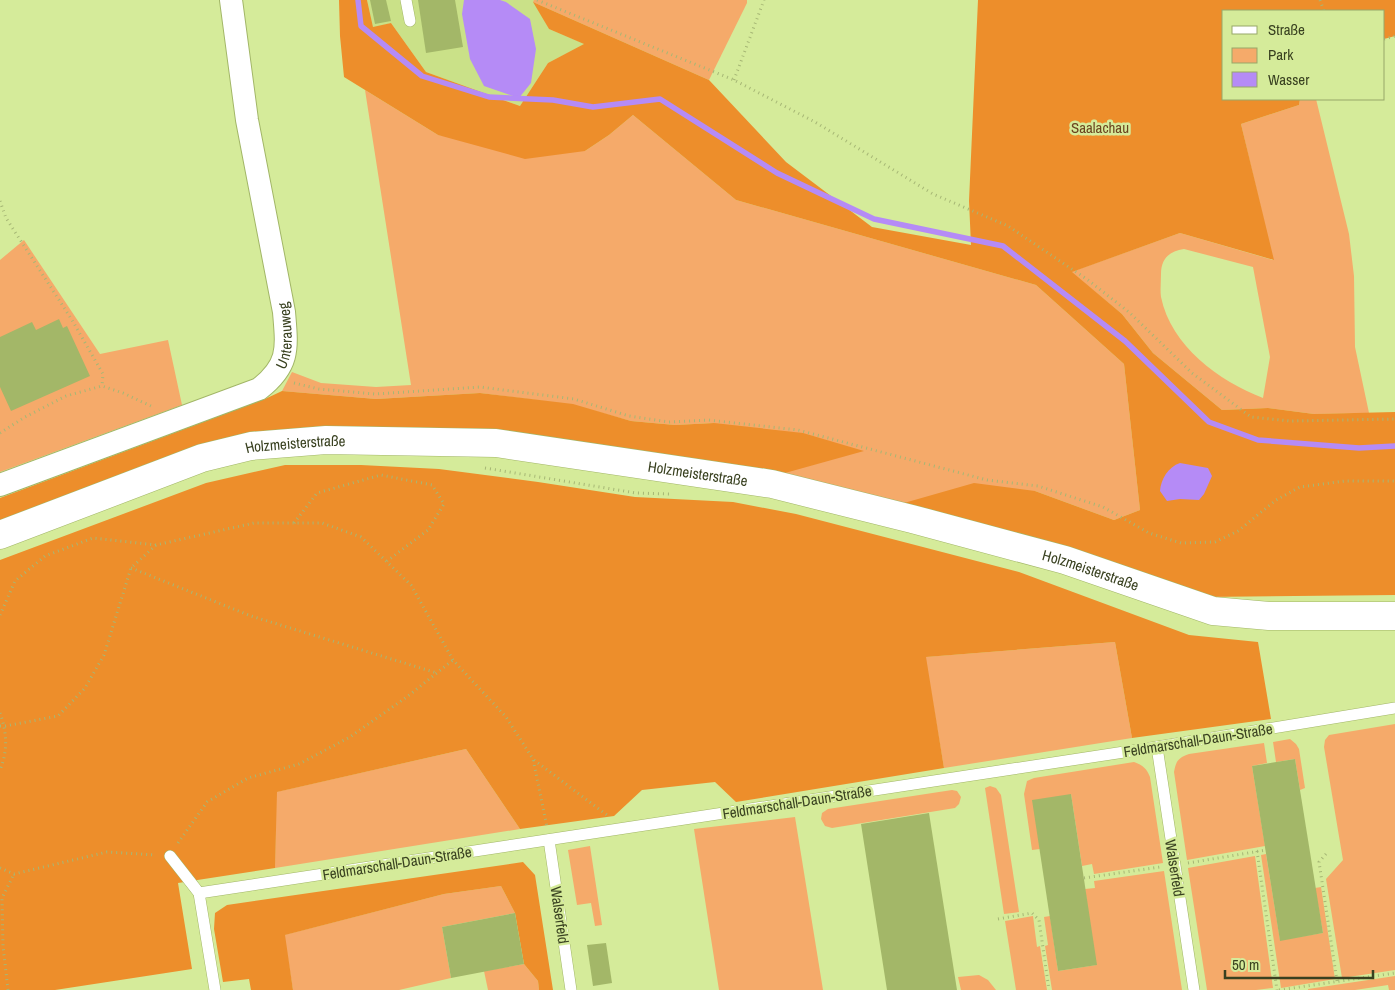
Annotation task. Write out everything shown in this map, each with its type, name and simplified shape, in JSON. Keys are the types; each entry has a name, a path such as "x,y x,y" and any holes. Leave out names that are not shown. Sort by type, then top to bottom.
{"street":[{"name":"Unterauweg","path":"0,485 259,388 273,378 284,358 286,338 284,312 247,120 231,0"},
{"name":"Holzmeisterstraße","path":"0,535 202,458 251,446 326,440 496,443 772,484 1066,560 1213,611 1269,616 1395,616"}],"lane":[{"path":"406,0 410,21"},
{"name":"Feldmarschall-Daun-Straße","path":"199,892 1157,747 1395,708"},
{"name":"Walserfeld","path":"1157,747 1194,990"},
{"name":"Walserfeld","path":"549,840 571,990"},
{"path":"170,856 199,892 216,990"}],"path":[{"path":"537,0 734,80 815,122 933,194 1008,226 1088,280 1130,313 1192,373 1250,417 1290,421 1395,419"},
{"path":"734,80 764,0"},
{"path":"0,201 6,218 72,320 102,374 102,386"},
{"path":"273,378 319,389 376,394 480,387 574,399 639,418 669,422 708,420 798,430 987,480 1038,486 1103,508 1149,533 1182,543 1215,542 1238,531 1276,500 1300,487 1346,481 1395,481"},
{"path":"0,433 24,417 66,396 102,386 123,393 178,419"},
{"path":"484,468 636,493 674,494"},
{"path":"294,523 317,493 380,475 432,485 444,504 428,530 387,561"},
{"path":"0,615 15,581 46,556 93,538 156,545 254,522 322,523 361,537 387,561 411,585 453,660 506,717 534,759 600,811 629,828"},
{"path":"0,726 58,716 85,688 104,655 131,568 156,545"},
{"path":"131,568 251,616 436,673"},
{"path":"0,868 14,874 107,852 170,856 207,802 248,778 299,764 350,737 408,696 453,660"},
{"path":"0,713 5,726 5,757 0,770"},
{"path":"534,759 549,840"},
{"path":"1258,851 1278,990 1395,972"},
{"path":"1326,854 1319,862 1337,981"},
{"path":"8,990 3,946 2,898 14,874"},
{"path":"998,919 1032,913 1039,920 1049,990"}],"shaded area":[{"path":"367,0 534,0 549,29 585,44 548,63 520,106 426,72 391,23 373,28"}],"green space":[{"name":"Saalachau","path":"339,0 367,0 373,27 391,23 426,72 520,106 548,63 584,44 549,29 533,2 709,80 786,162 872,227 971,245 969,201 978,0 1395,0 1395,36 1385,39 1385,10 1222,10 1222,100 1300,100 1299,105 1241,124 1274,260 1180,233 1072,272 1122,314 1153,353 1222,410 1268,408 1314,414 1395,412 1395,595 1202,597 897,505 974,483 1035,491 1114,520 1140,510 1124,364 1036,285 736,200 633,115 609,135 585,151 525,159 438,135 344,77"},
{"path":"534,0 747,0 747,3 709,80 533,2"},
{"path":"365,90 438,135 585,151 609,135 633,115 736,200 1036,285 1124,364 1140,510 1114,520 1035,491 897,505 785,473 714,423 675,425 631,421 573,405 480,393 376,399 282,391 292,372 321,383 376,387 411,385"},
{"path":"1300,100 1316,100 1349,234 1354,276 1355,347 1369,413 1314,414 1268,408 1222,410 1153,353 1122,314 1071,272 1180,233 1273,260 1241,124 1299,105","holes":["1184,249 1253,267 1270,357 1263,398 1230,382 1199,360 1186,346 1166,315 1161,297 1161,269 1164,260 1170,254"]},
{"path":"24,240 100,354 168,340 182,405 0,472 0,260"},
{"path":"282,391 376,399 480,393 573,404 631,421 675,425 714,423 803,433 864,451 785,473 497,432 198,446 0,521 0,498"},
{"path":"285,465 361,465 439,469 635,497 733,502 796,514 1019,572 1189,635 1258,642 1271,719 1132,738 1115,642 926,657 944,768 736,802 715,782 642,790 614,816 520,829 466,749 277,792 275,868 178,883 192,969 55,990 0,990 0,560 206,483"},
{"path":"1115,642 1132,738 944,768 925,657"},
{"path":"1395,724 1395,970 1342,978 1326,879 1343,860 1324,747 1325,740 1329,735"},
{"path":"1290,739 1299,749 1305,788 1300,790 1295,759 1276,762 1273,742"},
{"path":"1264,743 1267,763 1252,766 1265,846 1187,860 1174,772 1178,760 1189,754"},
{"path":"466,749 520,829 275,868 276,792"},
{"path":"1134,762 1140,764 1150,777 1163,863 1094,874 1092,864 1082,866 1071,794 1040,849 1032,850 1024,794 1027,781 1034,778"},
{"path":"990,786 996,788 1001,795 1019,912 1004,914 985,788"},
{"path":"952,790 957,791 961,797 959,804 955,808 832,828 825,826 821,819 822,813 828,809"},
{"path":"795,817 823,990 719,990 694,829"},
{"path":"590,846 602,925 595,926 591,903 577,905 568,850"},
{"path":"1266,854 1280,940 1323,933 1315,888 1321,887 1335,979 1281,988 1261,855"},
{"path":"1255,856 1273,988 1207,990 1188,868"},
{"path":"523,862 535,875 553,990 539,990 538,981 524,964 515,913 501,886 444,894 285,935 293,990 251,990 249,979 223,982 214,929 215,913 227,905"},
{"path":"1164,871 1182,990 1052,990 1045,946 1048,945 1044,917 1050,916 1058,971 1096,965 1085,889 1095,888 1094,881"},
{"path":"501,886 515,913 442,927 451,978 399,990 293,990 284,935 444,894"},
{"path":"1033,916 1037,947 1040,946 1047,990 1016,990 1005,921"},
{"path":"524,964 538,981 539,990 488,990 484,971"},
{"path":"979,975 988,980 996,990 961,990 958,977"},
{"path":"1395,976 1395,990 1389,990 1388,985 1355,990 1308,990 1308,989"}],"water":[{"path":"464,0 500,0 506,2 530,19 536,49 531,83 519,98 484,86 470,59 462,14"},
{"path":"1180,463 1208,468 1212,476 1204,494 1199,500 1180,499 1167,501 1160,491 1166,474 1172,467"}],"building":[{"path":"370,0 386,0 391,21 375,24"},
{"path":"418,0 455,0 463,47 426,53"},
{"path":"59,319 63,328 67,326 90,376 11,411 0,387 0,337 32,322 36,330"},
{"path":"1295,759 1323,933 1280,941 1252,766"},
{"path":"1071,794 1097,965 1058,971 1032,800"},
{"path":"929,813 957,990 887,990 861,824"},
{"path":"515,913 524,964 451,978 442,927"},
{"path":"606,943 612,983 593,986 587,945"}],"waterway":[{"path":"358,0 361,26 422,76 489,97 553,100 593,107 660,99 777,173 874,219 1003,246 1125,341 1209,422 1258,440 1359,448 1395,446"}]}
